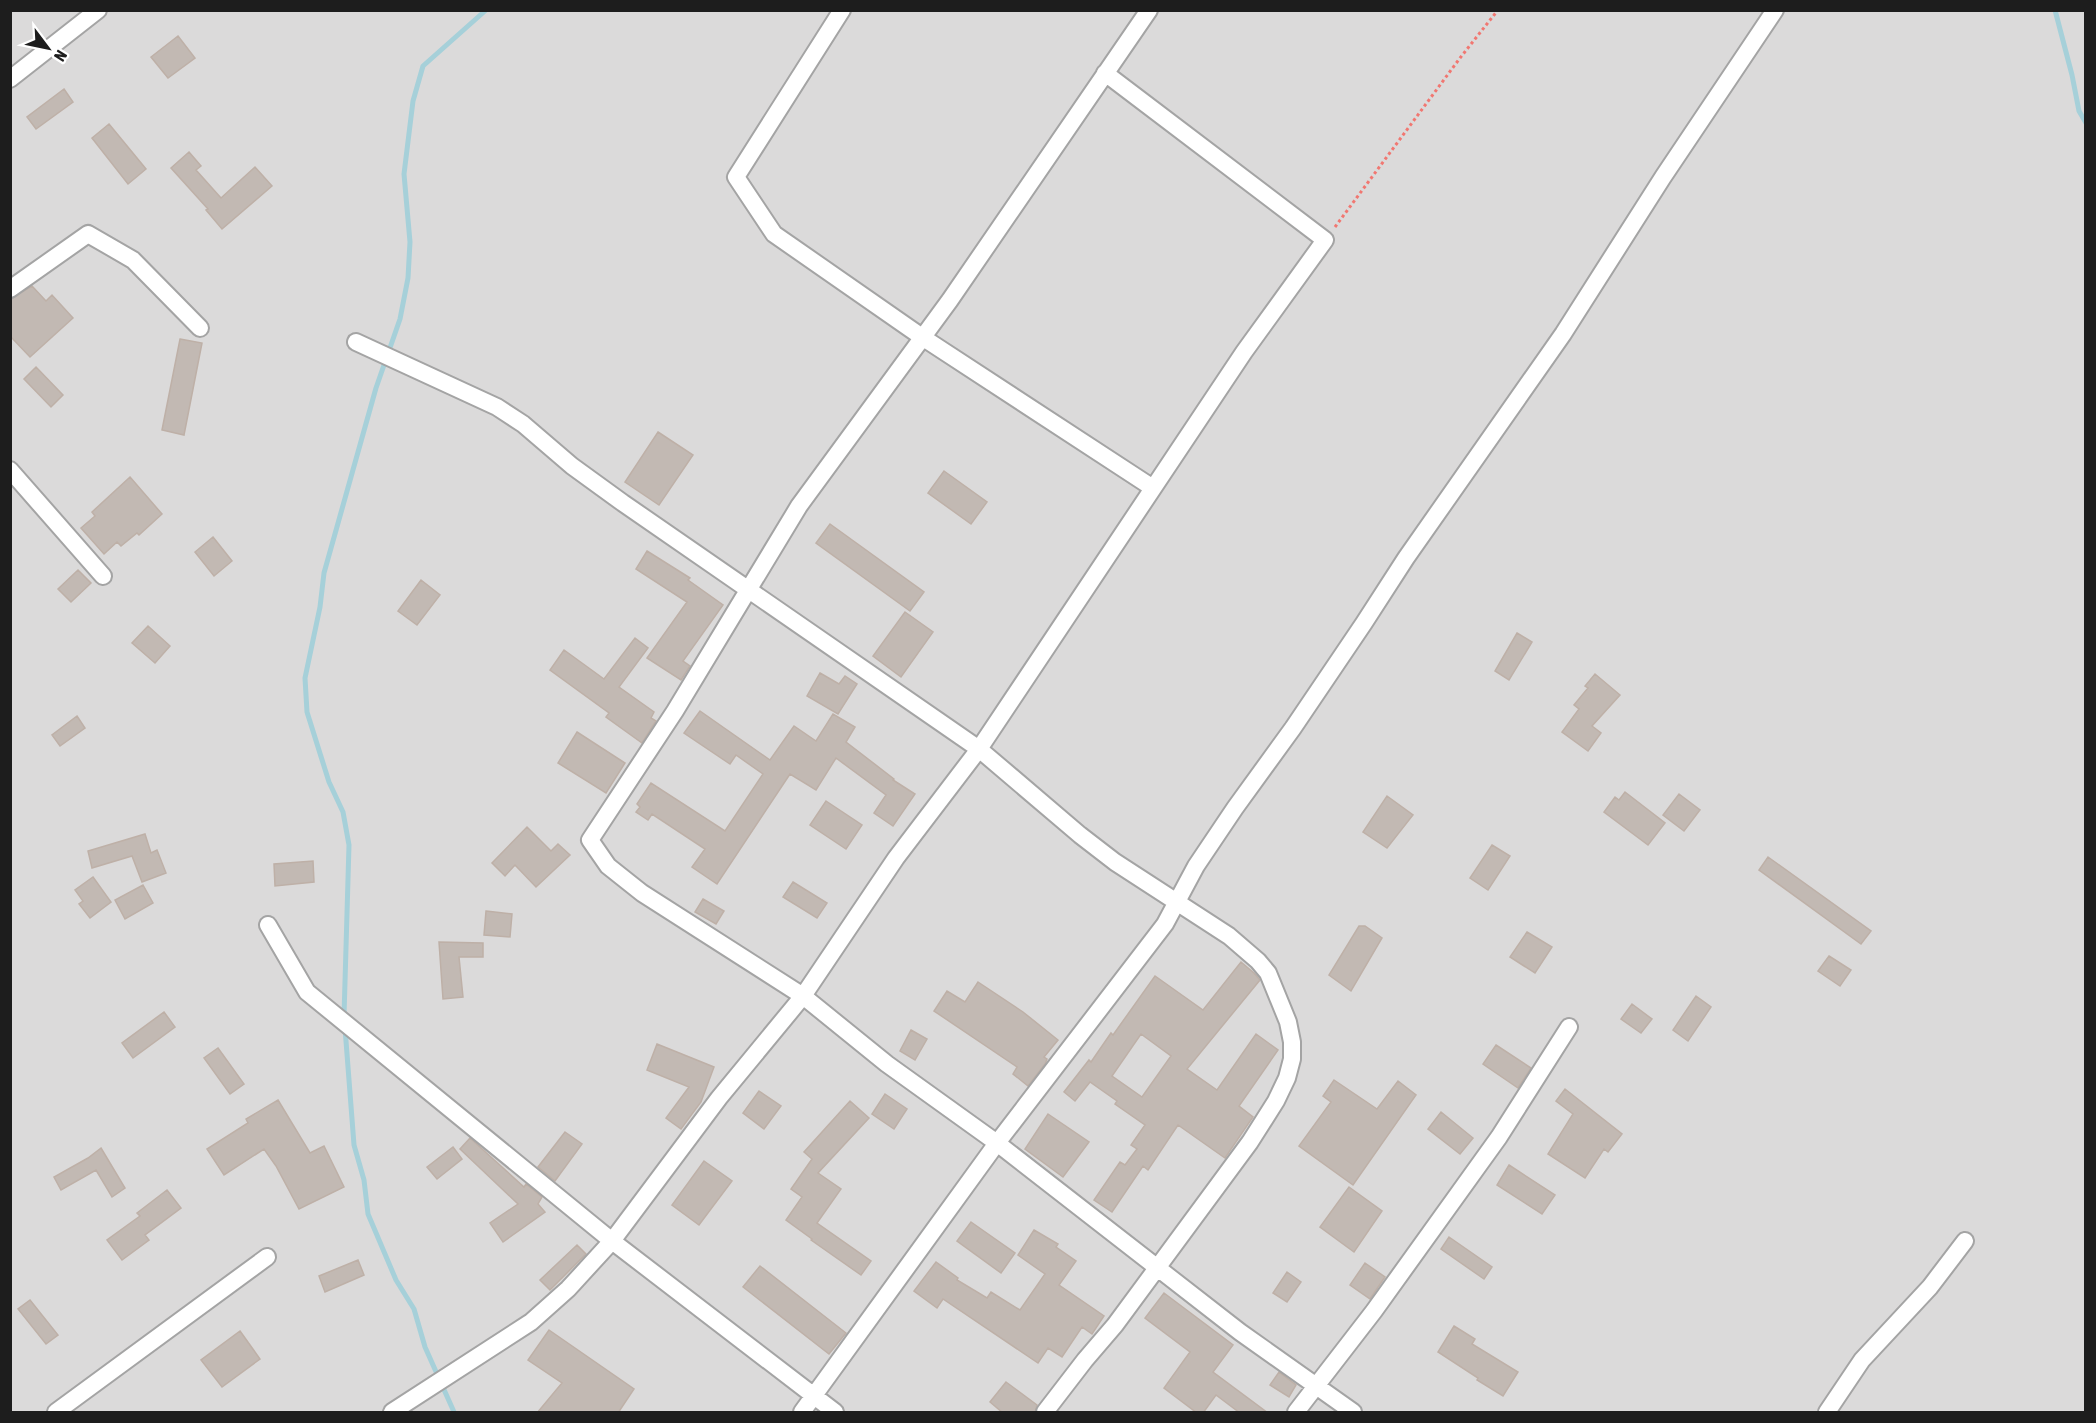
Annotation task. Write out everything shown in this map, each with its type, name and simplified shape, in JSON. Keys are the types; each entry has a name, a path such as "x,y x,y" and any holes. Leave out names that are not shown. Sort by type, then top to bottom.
{"street":[{"path":"10,79 98,10"},
{"path":"842,10 736,177 774,234 922,337 1153,488"},
{"path":"1149,10 950,300 799,506 675,711 590,840 608,866 642,893 802,996 887,1064 997,1143 1158,1266 1240,1332 1353,1413"},
{"path":"802,1413 997,1143 1166,924 1196,866 1234,808 1293,728 1406,558 1563,334 1663,177 1775,10"},
{"path":"392,1413 531,1322 568,1289 612,1241 719,1098 802,996 896,858 979,749 1244,352 1325,240 1105,73"},
{"path":"10,289 88,234 134,260 200,328"},
{"path":"356,342 497,407 523,424 572,466 747,590 979,749 1115,862 1229,936 1269,973 1288,1022 1293,1059 1276,1101 1250,1142 1115,1325 1084,1360 1045,1413"},
{"path":"10,470 103,576"},
{"path":"268,925 307,992 612,1241 835,1413"},
{"path":"1296,1413 1374,1311 1500,1137 1569,1027"},
{"path":"1827,1413 1862,1360 1930,1287 1965,1241"},
{"path":"56,1413 267,1257"}],"path":[{"path":"1325,240 1497,10"}],"shaded area":[{"path":"11,11 2085,11 2085,1412 11,1412"}],"building":[{"path":"178,36 195,58 168,78 151,57"},
{"path":"64,89 73,102 36,129 27,117"},
{"path":"109,124 146,169 128,184 92,138"},
{"path":"189,152 201,166 196,170 221,198 255,167 272,186 222,229 206,210 208,209 171,168"},
{"path":"32,286 46,301 52,295 73,318 30,357 10,336 10,299"},
{"path":"180,339 202,343 184,435 162,430"},
{"path":"36,367 63,395 51,407 24,379"},
{"path":"658,432 693,455 659,505 625,482"},
{"path":"944,471 987,502 971,524 928,493"},
{"path":"130,477 162,514 139,535 137,533 121,546 117,542 104,554 81,528 95,516 92,512"},
{"path":"830,524 924,592 910,611 816,543"},
{"path":"213,537 232,561 214,576 195,552"},
{"path":"647,551 690,578 688,580 723,605 683,661 690,666 681,680 647,658 687,602 636,569"},
{"path":"78,570 91,583 71,602 58,589"},
{"path":"421,580 440,595 417,625 398,611"},
{"path":"905,612 933,632 901,677 873,656"},
{"path":"148,626 170,646 155,663 132,643"},
{"path":"1517,633 1532,642 1509,680 1495,671"},
{"path":"635,638 648,648 619,687 654,712 651,718 656,721 642,743 606,717 609,713 550,670 564,650 604,679"},
{"path":"820,673 839,684 845,676 857,684 838,714 807,696"},
{"path":"1595,674 1620,695 1592,726 1601,733 1588,751 1562,732 1579,709 1574,705 1588,688 1585,686"},
{"path":"700,711 770,760 794,726 816,741 833,714 855,727 846,742 893,780 915,794 893,826 874,813 886,795 836,758 816,790 790,774 717,884 692,867 705,849 652,814 648,820 636,812 640,807 637,804 651,783 725,831 763,774 736,755 730,764 684,733"},
{"path":"77,716 85,728 60,746 52,735"},
{"path":"577,732 625,763 606,793 558,763"},
{"path":"1625,792 1665,823 1648,845 1604,812 1615,797 1619,800"},
{"path":"1679,794 1700,810 1684,831 1663,815"},
{"path":"1387,796 1413,815 1387,848 1363,832"},
{"path":"826,801 862,825 846,849 810,825"},
{"path":"527,827 551,851 558,844 570,855 536,887 515,865 505,876 492,863"},
{"path":"145,834 151,853 157,850 166,873 142,882 132,856 92,868 88,851"},
{"path":"1492,845 1510,856 1488,890 1470,878"},
{"path":"1768,857 1871,931 1861,944 1759,870"},
{"path":"313,861 314,882 275,886 274,864"},
{"path":"93,877 111,902 90,918 79,904 83,901 75,890"},
{"path":"793,882 827,903 817,918 783,897"},
{"path":"143,885 153,903 125,919 115,900"},
{"path":"703,899 724,911 716,924 695,912"},
{"path":"486,911 512,914 510,937 484,935"},
{"path":"1359,926 1365,926 1382,938 1351,991 1329,975"},
{"path":"1527,932 1552,947 1535,973 1510,957"},
{"path":"439,942 483,943 483,957 459,957 463,997 443,999"},
{"path":"1829,956 1851,970 1840,986 1818,971"},
{"path":"1241,962 1260,980 1187,1069 1217,1090 1256,1034 1278,1050 1239,1106 1253,1117 1225,1158 1178,1125 1148,1170 1143,1166 1112,1212 1094,1200 1120,1162 1125,1165 1137,1149 1131,1145 1145,1125 1115,1104 1117,1101 1090,1082 1075,1101 1064,1092 1089,1060 1091,1062 1111,1033 1113,1035 1155,976 1203,1010","holes":["1141,1034 1171,1056 1142,1097 1112,1076"]},
{"path":"978,982 1023,1012 1058,1040 1044,1057 1047,1059 1045,1064 1028,1086 1013,1074 1017,1067 934,1011 947,991 965,1002"},
{"path":"1696,996 1711,1007 1688,1041 1673,1030"},
{"path":"1632,1004 1652,1019 1641,1033 1621,1019"},
{"path":"164,1012 175,1027 133,1058 122,1043"},
{"path":"911,1030 927,1039 915,1060 900,1051"},
{"path":"657,1044 714,1067 701,1102 681,1129 666,1118 689,1087 647,1070"},
{"path":"1496,1045 1531,1068 1518,1088 1483,1064"},
{"path":"218,1048 244,1084 230,1094 204,1058"},
{"path":"1334,1080 1377,1109 1398,1081 1416,1095 1353,1185 1299,1146 1331,1102 1323,1096"},
{"path":"1565,1089 1622,1134 1608,1152 1604,1149 1585,1178 1548,1154 1573,1114 1556,1101"},
{"path":"759,1091 781,1106 764,1129 743,1113"},
{"path":"885,1094 907,1109 894,1129 872,1114"},
{"path":"278,1100 310,1153 324,1146 344,1187 299,1209 264,1149 224,1175 207,1149 248,1123 246,1119"},
{"path":"850,1101 869,1118 818,1173 841,1189 817,1223 871,1261 861,1275 786,1220 802,1197 791,1189 812,1159 804,1152"},
{"path":"1441,1112 1473,1138 1460,1154 1428,1129"},
{"path":"1048,1114 1089,1142 1063,1177 1025,1149"},
{"path":"565,1132 582,1144 555,1181 538,1167"},
{"path":"470,1138 524,1187 526,1184 542,1197 538,1204 545,1212 503,1242 490,1223 518,1204 460,1149"},
{"path":"453,1147 462,1159 437,1179 427,1167"},
{"path":"101,1148 125,1188 112,1197 96,1170 61,1190 54,1177"},
{"path":"704,1161 732,1181 699,1225 672,1205"},
{"path":"1509,1165 1555,1195 1542,1214 1497,1185"},
{"path":"1349,1187 1382,1211 1354,1252 1320,1227"},
{"path":"167,1190 181,1208 145,1235 149,1240 122,1260 107,1240 140,1216 137,1213"},
{"path":"971,1222 1015,1253 1001,1273 957,1241"},
{"path":"1034,1230 1058,1244 1056,1247 1076,1261 1059,1285 1104,1316 1092,1334 1082,1327 1062,1357 1048,1348 1038,1363 943,1299 937,1308 914,1291 936,1262 958,1278 957,1280 987,1298 991,1292 1020,1310 1045,1274 1018,1255"},
{"path":"1449,1237 1492,1267 1484,1279 1441,1249"},
{"path":"577,1245 586,1254 550,1290 540,1280"},
{"path":"358,1260 364,1275 325,1292 319,1276"},
{"path":"1365,1263 1385,1277 1370,1299 1350,1285"},
{"path":"760,1266 846,1333 829,1354 743,1287"},
{"path":"1287,1272 1301,1282 1287,1302 1273,1293"},
{"path":"1164,1293 1233,1345 1213,1372 1268,1413 1240,1413 1216,1395 1203,1413 1197,1413 1164,1388 1190,1352 1145,1318"},
{"path":"30,1300 58,1335 46,1344 18,1309"},
{"path":"1454,1326 1475,1339 1472,1344 1518,1372 1503,1396 1438,1352"},
{"path":"549,1330 634,1389 618,1413 537,1413 562,1383 528,1360"},
{"path":"240,1331 260,1359 222,1387 201,1360"},
{"path":"1279,1372 1296,1385 1289,1397 1270,1385"},
{"path":"1006,1382 1037,1405 1035,1413 1003,1413 990,1402"}],"waterway":[{"path":"344,1016 349,845 343,812 329,782 307,712 305,678 320,607 324,573 376,388 400,319 408,278 410,242 404,174 413,101 423,66 486,10"},
{"path":"2055,10 2079,111 2086,123"},
{"path":"345,1028 354,1145 364,1180 368,1214 396,1280 414,1309 425,1347 454,1412"}]}
